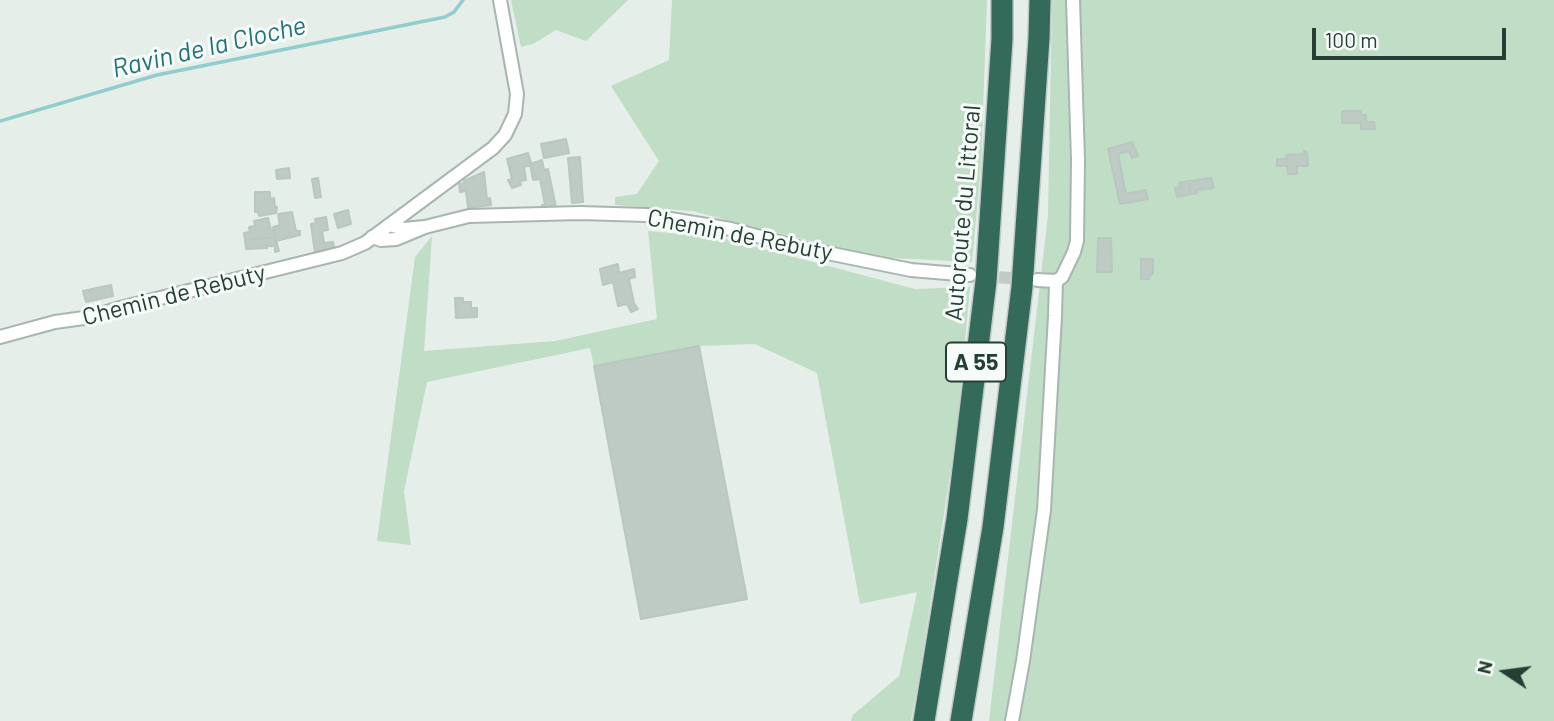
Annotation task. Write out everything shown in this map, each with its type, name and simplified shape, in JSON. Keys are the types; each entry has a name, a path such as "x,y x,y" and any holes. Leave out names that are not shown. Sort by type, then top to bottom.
{"highway":[{"name":"Autoroute du Littoral","path":"924,721 957,519 986,281 1002,39 1002,0"},
{"name":"A 55","path":"961,721 993,527 1022,287 1040,38 1040,0"}],"street":[{"path":"372,237 493,148 513,122 517,101 516,84 500,0"},
{"path":"1037,279 1056,281 1062,278 1077,241 1073,0"},
{"name":"Chemin de Rebuty","path":"0,337 55,322 101,315 342,253 354,249 372,237 381,240 396,239 425,227 469,216 580,213 646,215 731,229 798,247 911,270 970,275"},
{"name":"Chemin de Rebuty","path":"389,225 404,229 425,227"},
{"path":"1012,721 1044,510 1056,281"}],"green space":[{"path":"511,0 628,0 586,41 556,30 533,44 521,47"},
{"path":"672,0 987,0 981,166 972,262 874,257 692,211 615,205 615,197 637,194 659,161 611,86 669,60"},
{"path":"1052,0 1554,0 1554,721 989,721 1048,215"},
{"path":"648,231 722,238 915,289 970,287 957,428 911,721 851,721 853,715 899,676 917,592 860,604 817,373 755,344 699,346 594,366 590,348 427,382 404,491 411,545 377,541 415,257 432,236 424,351 555,341 657,319"}],"building":[{"path":"1342,111 1361,111 1361,115 1366,115 1366,122 1374,122 1375,129 1361,129 1361,123 1342,123"},
{"path":"566,139 569,153 544,158 541,144"},
{"path":"1132,142 1138,156 1132,158 1129,151 1118,154 1126,194 1146,190 1148,199 1120,204 1108,149"},
{"path":"1304,151 1307,152 1308,166 1297,166 1297,174 1288,174 1287,166 1277,166 1277,159 1287,159 1286,155 1304,154"},
{"path":"528,153 531,165 524,167 526,180 520,181 521,185 512,188 508,180 512,179 507,159"},
{"path":"580,157 583,202 572,203 568,158"},
{"path":"542,160 544,170 548,169 556,207 543,208 542,205 545,205 540,179 533,180 530,164"},
{"path":"289,168 290,178 277,179 276,170"},
{"path":"484,172 487,199 490,198 491,205 468,208 466,191 460,192 459,184"},
{"path":"318,178 321,197 315,198 312,179"},
{"path":"1211,178 1214,188 1197,190 1197,193 1191,194 1189,181"},
{"path":"1189,181 1191,194 1177,197 1175,188 1180,187 1179,183"},
{"path":"255,192 270,192 270,199 274,198 275,208 277,207 276,213 259,216 258,212 255,212"},
{"path":"348,210 351,224 338,228 334,214"},
{"path":"292,212 296,231 300,231 300,235 276,241 273,227 280,225 278,214"},
{"path":"326,217 328,230 322,231 324,243 333,242 334,247 315,253 311,224 316,223 315,219"},
{"path":"268,218 275,237 245,240 244,233 250,232 249,227 255,226 254,221"},
{"path":"275,237 279,251 275,252 275,246 246,249 245,240"},
{"path":"1098,238 1111,238 1112,272 1097,272"},
{"path":"1141,259 1153,259 1153,274 1150,274 1149,279 1141,279"},
{"path":"618,264 619,273 634,269 635,277 629,279 634,303 638,309 631,312 627,304 618,306 613,282 603,285 600,269"},
{"path":"111,285 113,296 86,302 83,291"},
{"path":"455,298 471,302 471,308 477,308 477,317 456,318"},
{"path":"699,346 747,599 641,619 594,366"}],"waterway":[{"name":"Ravin de la Cloche","path":"0,121 157,75 445,17 454,12 463,0"}],"tunnel":[{"path":"981,276 1026,279"}]}
